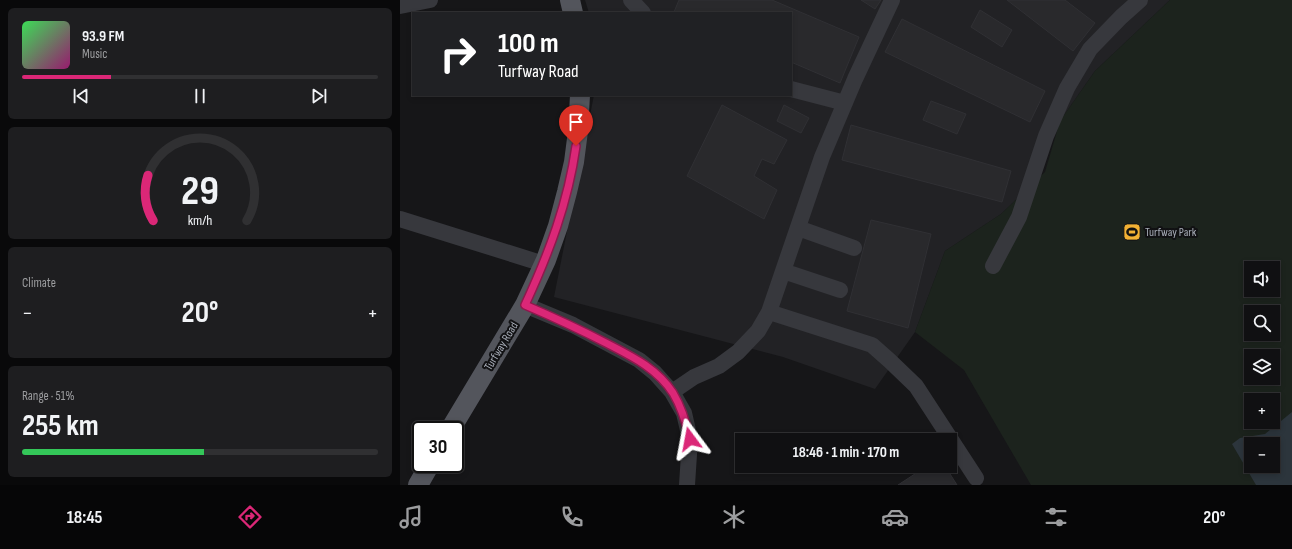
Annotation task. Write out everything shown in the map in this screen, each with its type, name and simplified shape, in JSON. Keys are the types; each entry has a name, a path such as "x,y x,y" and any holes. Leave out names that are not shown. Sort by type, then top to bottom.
{"main road":[{"path":"570,0 573,12"},
{"name":"Turfway Road","path":"455,421 525,305 544,264 558,226 574,162 578,131 580,96"},
{"path":"418,485 425,473"}],"street":[{"path":"400,6 430,0"},
{"path":"631,0 641,12"},
{"path":"672,392 694,377 719,366 738,352 758,331 769,312 822,157 892,0"},
{"path":"993,266 1019,217 1046,136 1067,88 1090,49 1140,0"},
{"path":"792,89 845,103"},
{"path":"400,219 544,264"},
{"path":"798,228 854,248"},
{"path":"783,271 840,290"},
{"path":"525,305 572,325 639,360 655,373 672,392 684,413 690,439 687,485"},
{"path":"769,312 872,345 916,386 976,478"}],"shaded area":[{"path":"585,0 1170,0 1095,71 1060,121 1036,181 1001,214 945,251 915,332 875,389 783,357 554,297 594,96 792,96 792,12 589,12"},
{"name":"Turfway Park","path":"1170,0 1292,0 1292,485 1031,485 964,370 915,332 945,251 1001,214 1045,172 1060,121 1095,71"},
{"path":"1292,412 1292,485 1256,485 1249,473 1280,473 1280,437 1246,437 1265,434 1271,429 1280,429 1280,422"},
{"path":"1244,437 1244,464 1232,444 1240,438"}],"building":[{"path":"679,0 772,0 859,37 840,83 792,62 792,12 674,12"},
{"path":"861,0 881,0 875,9"},
{"path":"1007,0 1065,0 1095,23 1073,51"},
{"path":"980,10 1012,30 1002,47 971,27"},
{"path":"902,19 1045,91 1030,122 885,52"},
{"path":"931,101 966,114 957,134 923,120"},
{"path":"722,105 787,140 774,164 762,159 754,176 777,190 764,219 687,176"},
{"path":"784,105 809,118 801,133 777,121"},
{"path":"851,125 1011,171 1002,202 842,160"},
{"path":"871,220 931,234 908,328 847,311"},
{"path":"916,473 949,473 957,485 898,485"}],"place":[{"name":"Turfway Park","path":"1132,232"}],"route":[{"path":"576,146 574,162 558,226 546,260 525,305 572,325 639,360 655,373 672,392 684,413 690,439"}]}
